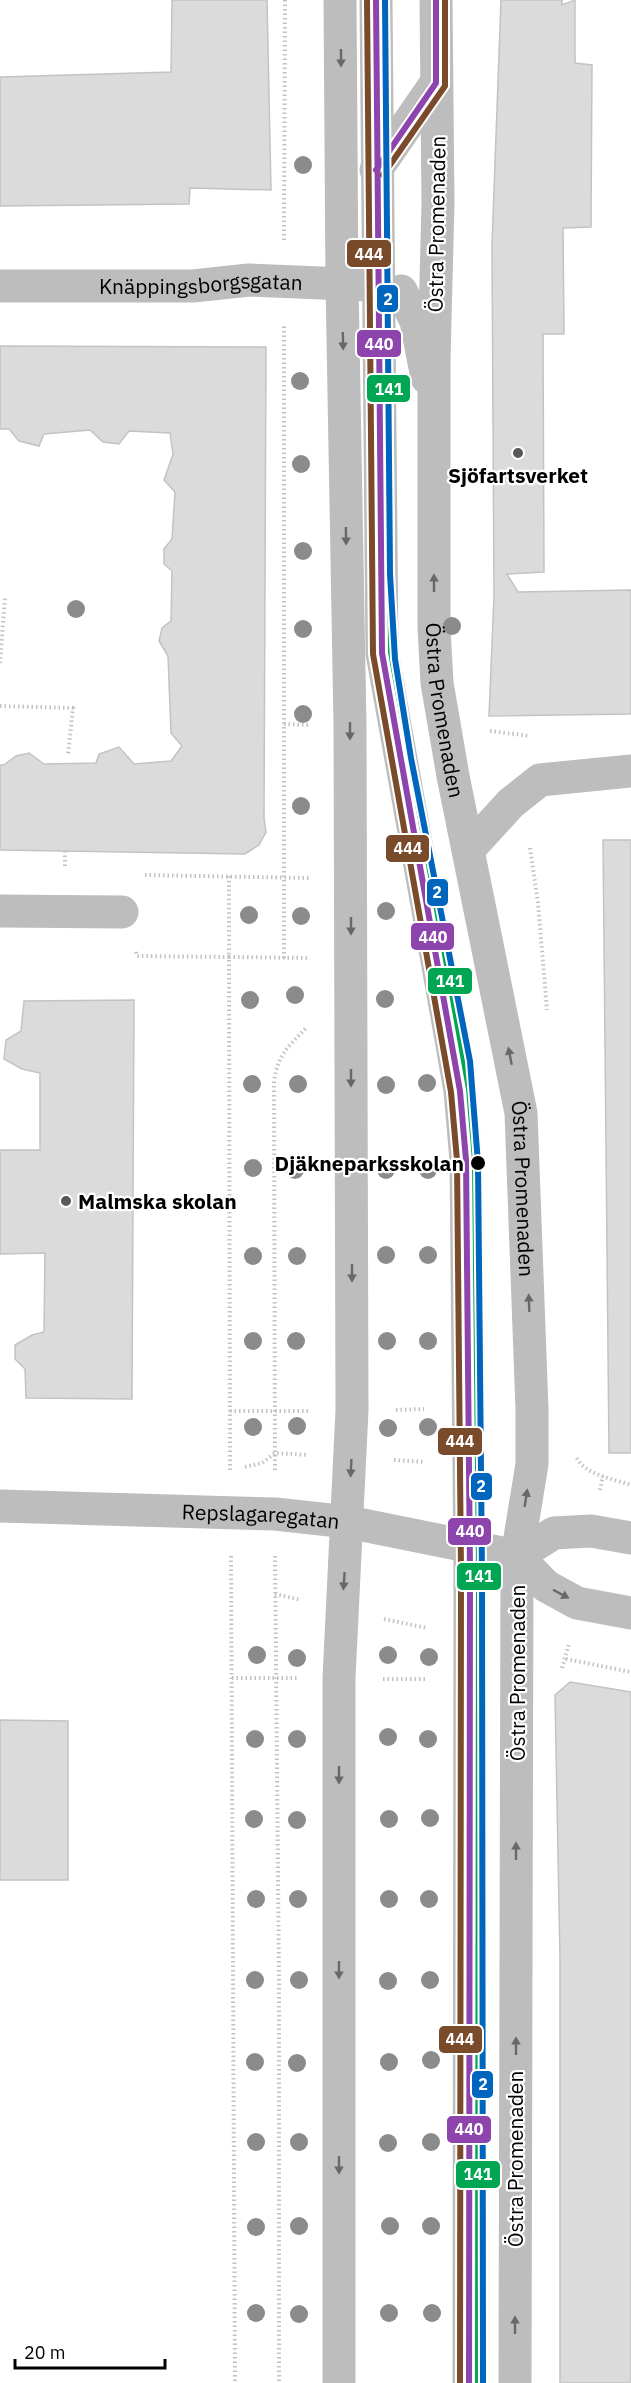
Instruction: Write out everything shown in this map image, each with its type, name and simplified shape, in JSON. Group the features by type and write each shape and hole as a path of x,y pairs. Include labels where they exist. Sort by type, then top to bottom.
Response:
{"main road":[{"path":"339,2383 339,1678 352,1410 350,725 342,283 340,0"},
{"path":"376,0 376,170 389,289 382,653 452,1039 460,1091 466,1160 470,1546 469,2383"},
{"name":"Östra Promenaden","path":"436,0 434,628 437,683 453,776 522,1113 532,1409 532,1464 517,1556 515,2383"},
{"path":"376,170 436,83"},
{"path":"389,289 421,272 437,244"},
{"name":"Knäppingsborgsgatan","path":"0,286 193,286 249,280 284,280 342,283 389,289"},
{"path":"389,289 416,321 434,410"},
{"path":"468,850 511,803 540,780 631,771"},
{"path":"0,911 123,912"},
{"name":"Repslagaregatan","path":"0,1506 275,1514 348,1522 517,1556"},
{"path":"631,1538 591,1531 554,1533 517,1556 546,1586 577,1603 631,1613"}],"path":[{"path":"284,958 285,0"},
{"path":"0,663 5,597"},
{"path":"0,706 73,708 68,754"},
{"path":"511,803 529,838 538,903 548,1017"},
{"path":"284,877 140,875 123,912 137,956 314,958"},
{"path":"229,876 230,1411"},
{"path":"603,1476 631,1485"},
{"path":"275,1514 279,1970 279,2383"},
{"path":"275,1594 470,1638"},
{"path":"516,1648 631,1672"},
{"path":"235,2383 232,1678 470,1680"}],"building":[{"path":"172,0 267,0 271,190 190,188 189,204 0,206 0,77 171,72"},
{"name":"Sjöfartsverket","path":"501,0 562,0 562,5 575,0 575,63 592,65 591,227 563,228 564,334 543,334 544,572 507,574 518,592 631,590 631,714 489,716 494,596 492,245"},
{"path":"0,346 266,347 264,818 266,832 259,845 245,854 0,850 0,765 4,765 16,756 29,753 44,764 96,763 99,754 119,747 134,764 171,761 182,746 171,733 168,656 159,641 162,628 171,621 172,571 164,564 164,549 172,539 175,492 164,480 173,454 170,433 129,431 119,444 103,442 90,430 44,434 39,446 19,441 9,429 0,429"},
{"path":"603,840 631,840 631,1453 609,1453"},
{"name":"Malmska skolan","path":"134,1000 132,1399 26,1398 25,1369 15,1359 15,1345 32,1335 44,1332 45,1253 0,1254 0,1150 40,1150 40,1073 22,1069 4,1059 6,1040 21,1031 24,1001"},
{"path":"570,1682 631,1692 631,2383 560,2383 560,1959 555,1695"},
{"path":"0,1720 68,1721 68,1880 0,1880"}],"transit line":[{"name":"444","path":"367,0 373,654 451,1092 457,1160 461,1571 460,2383"},
{"name":"440","path":"376,0 382,653 460,1091 466,1160 470,1571 469,2383"},
{"name":"2","path":"385,0 390,574 395,659 411,758 470,1061 478,1163 482,1573 483,2383"},
{"name":"141","path":"385,0 391,652 469,1089 475,1160 479,1571 478,2383"},
{"name":"440","path":"376,170 436,83 436,0"},
{"name":"444","path":"383,175 445,86 445,0"}],"place":[{"name":"Sjöfartsverket","path":"518,453"},
{"name":"Djäkneparksskolan","path":"478,1163"},
{"name":"Malmska skolan","path":"66,1201"}]}
